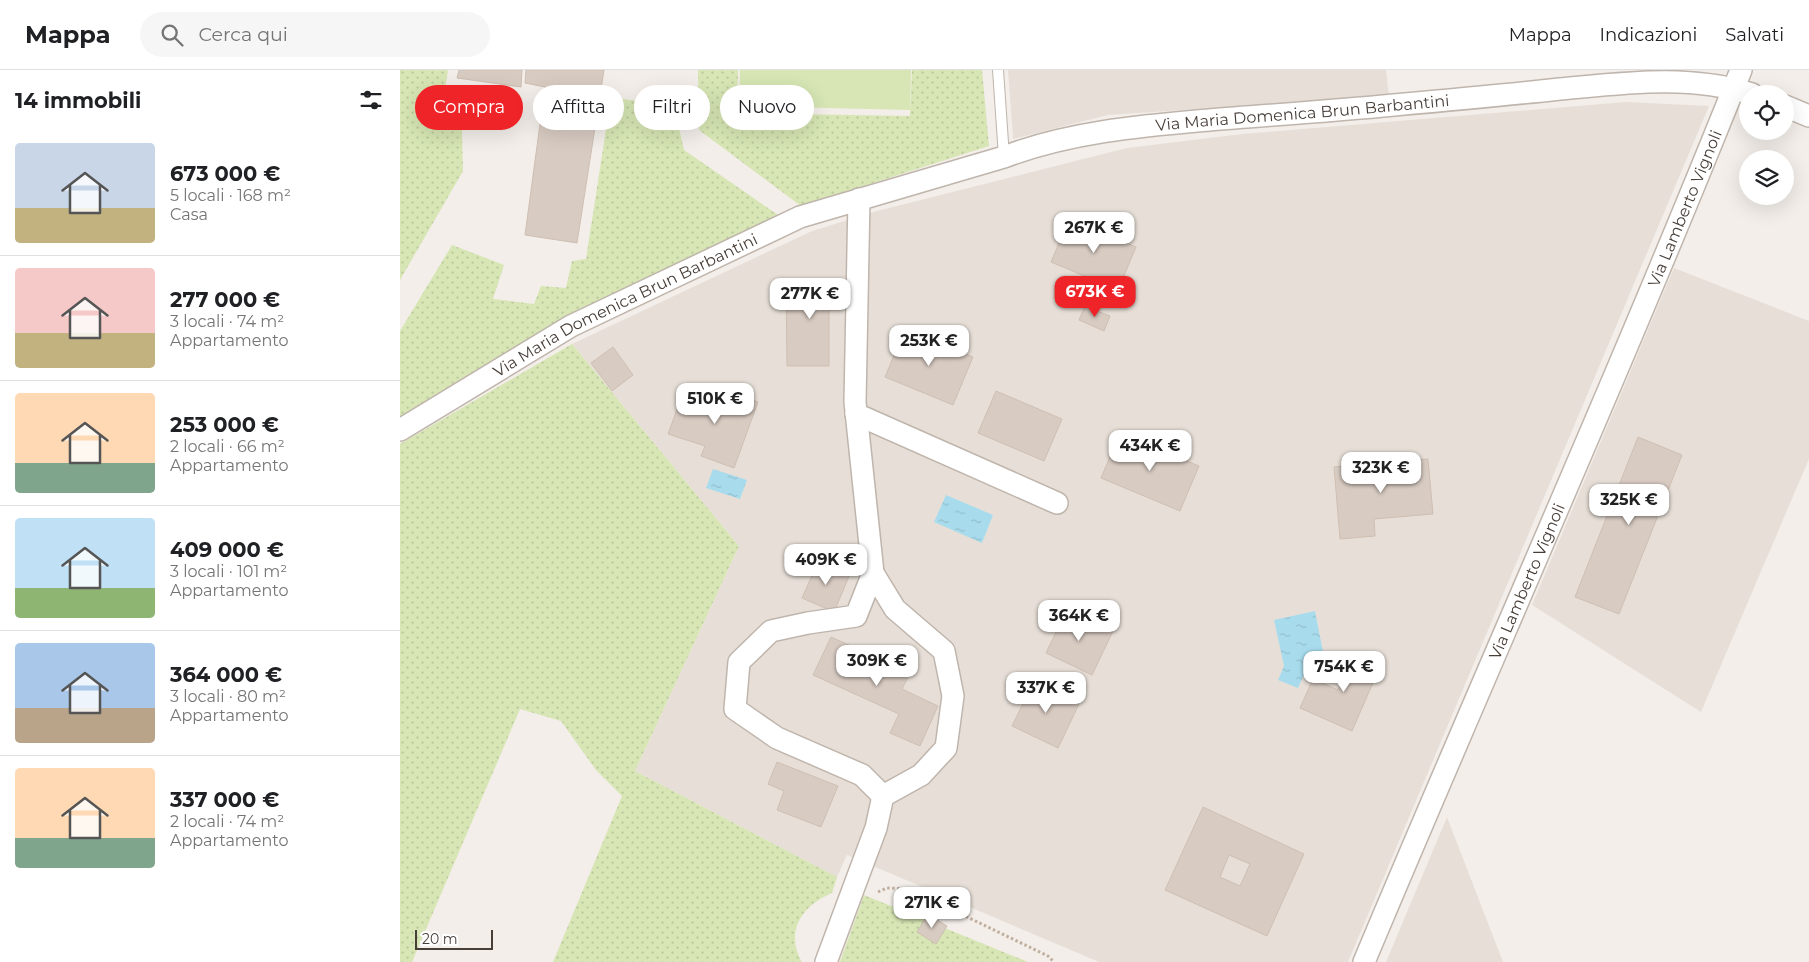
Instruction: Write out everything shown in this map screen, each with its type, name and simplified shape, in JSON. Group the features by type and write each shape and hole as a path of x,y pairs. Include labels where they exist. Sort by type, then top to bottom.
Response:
{"street":[{"name":"Via Maria Domenica Brun Barbantini","path":"400,430 571,326 800,217 1022,150 1066,139 1149,125 1410,104 1644,81 1742,84"},
{"name":"Via Lamberto Vignoli","path":"1364,962 1629,342 1742,84"},
{"path":"1794,110 1809,116"},
{"path":"826,962 876,828 883,796 922,775 946,748 953,696 944,651 895,609 873,573 855,402 859,199"},
{"path":"856,414 1057,503"},
{"path":"873,573 856,616 808,623 772,631 739,662 735,710 777,738 862,776 883,796"}],"lane":[{"path":"998,70 1004,156"}],"path":[{"path":"873,894 887,888 909,889 1048,956 1054,962"}],"shaded area":[{"path":"1008,70 1386,70 1389,96 1108,115 1013,139"},
{"path":"1626,102 1709,106 1348,962 1099,962 847,855 837,877 635,771 739,546 572,344 812,231 877,211 1127,148 1242,134"},
{"path":"1674,268 1809,321 1809,459 1701,712 1532,605"},
{"path":"1447,817 1503,962 1386,962"}],"green space":[{"path":"400,70 448,70 446,85 415,85 415,130 462,130 463,171 400,280"},
{"path":"698,70 738,70 738,85 720,85 720,130 814,130 814,114 910,116 912,70 982,70 989,146 801,206 699,130 710,130 710,85 698,85"},
{"path":"740,70 911,70 910,110 814,108 814,85 740,85"},
{"path":"624,99 634,101 634,130 679,130 684,150 781,217 400,419 400,331 452,245 504,265 493,299 534,304 541,286 566,288 572,261 586,259 606,130 624,130"},
{"path":"572,344 739,546 635,771 837,877 832,893 813,904 799,920 795,940 802,962 553,962 622,796 596,770 561,721 520,709 412,962 400,962 400,444"},
{"path":"864,895 1028,962 840,962"}],"water":[{"path":"713,469 747,480 740,499 706,488"},
{"path":"946,495 993,515 982,543 934,522"},
{"path":"1315,611 1324,657 1341,664 1334,679 1307,668 1298,688 1278,680 1284,666 1274,620"}],"building":[{"path":"459,70 522,70 521,85 507,85 457,78"},
{"path":"526,70 604,70 602,85 535,85 525,83"},
{"path":"539,130 595,130 577,243 525,235"},
{"path":"1069,219 1136,247 1118,290 1051,262"},
{"path":"842,280 842,310 829,310 829,366 787,366 786,281"},
{"path":"1085,306 1110,316 1104,331 1079,320"},
{"path":"905,329 973,357 953,405 885,377"},
{"path":"613,347 633,375 612,391 591,363"},
{"path":"684,390 721,403 725,391 758,402 734,468 701,456 705,446 668,434"},
{"path":"996,391 1062,419 1044,461 978,433"},
{"path":"1120,433 1199,466 1180,511 1101,478"},
{"path":"1638,437 1682,455 1619,614 1575,597"},
{"path":"1428,459 1433,514 1374,519 1375,536 1340,539 1334,467"},
{"path":"819,560 850,574 834,612 802,598"},
{"path":"1067,609 1113,631 1092,675 1046,653"},
{"path":"831,637 910,673 902,689 938,706 920,746 890,733 899,714 813,675"},
{"path":"1355,651 1382,662 1352,731 1300,708 1313,679 1338,690"},
{"path":"1034,681 1080,702 1058,748 1012,726"},
{"path":"777,762 838,786 821,827 777,810 784,791 768,784"},
{"path":"1203,807 1304,854 1267,936 1165,890","holes":["1229,855 1250,864 1240,886 1220,877"]},
{"path":"928,914 947,926 936,944 917,932"}]}
